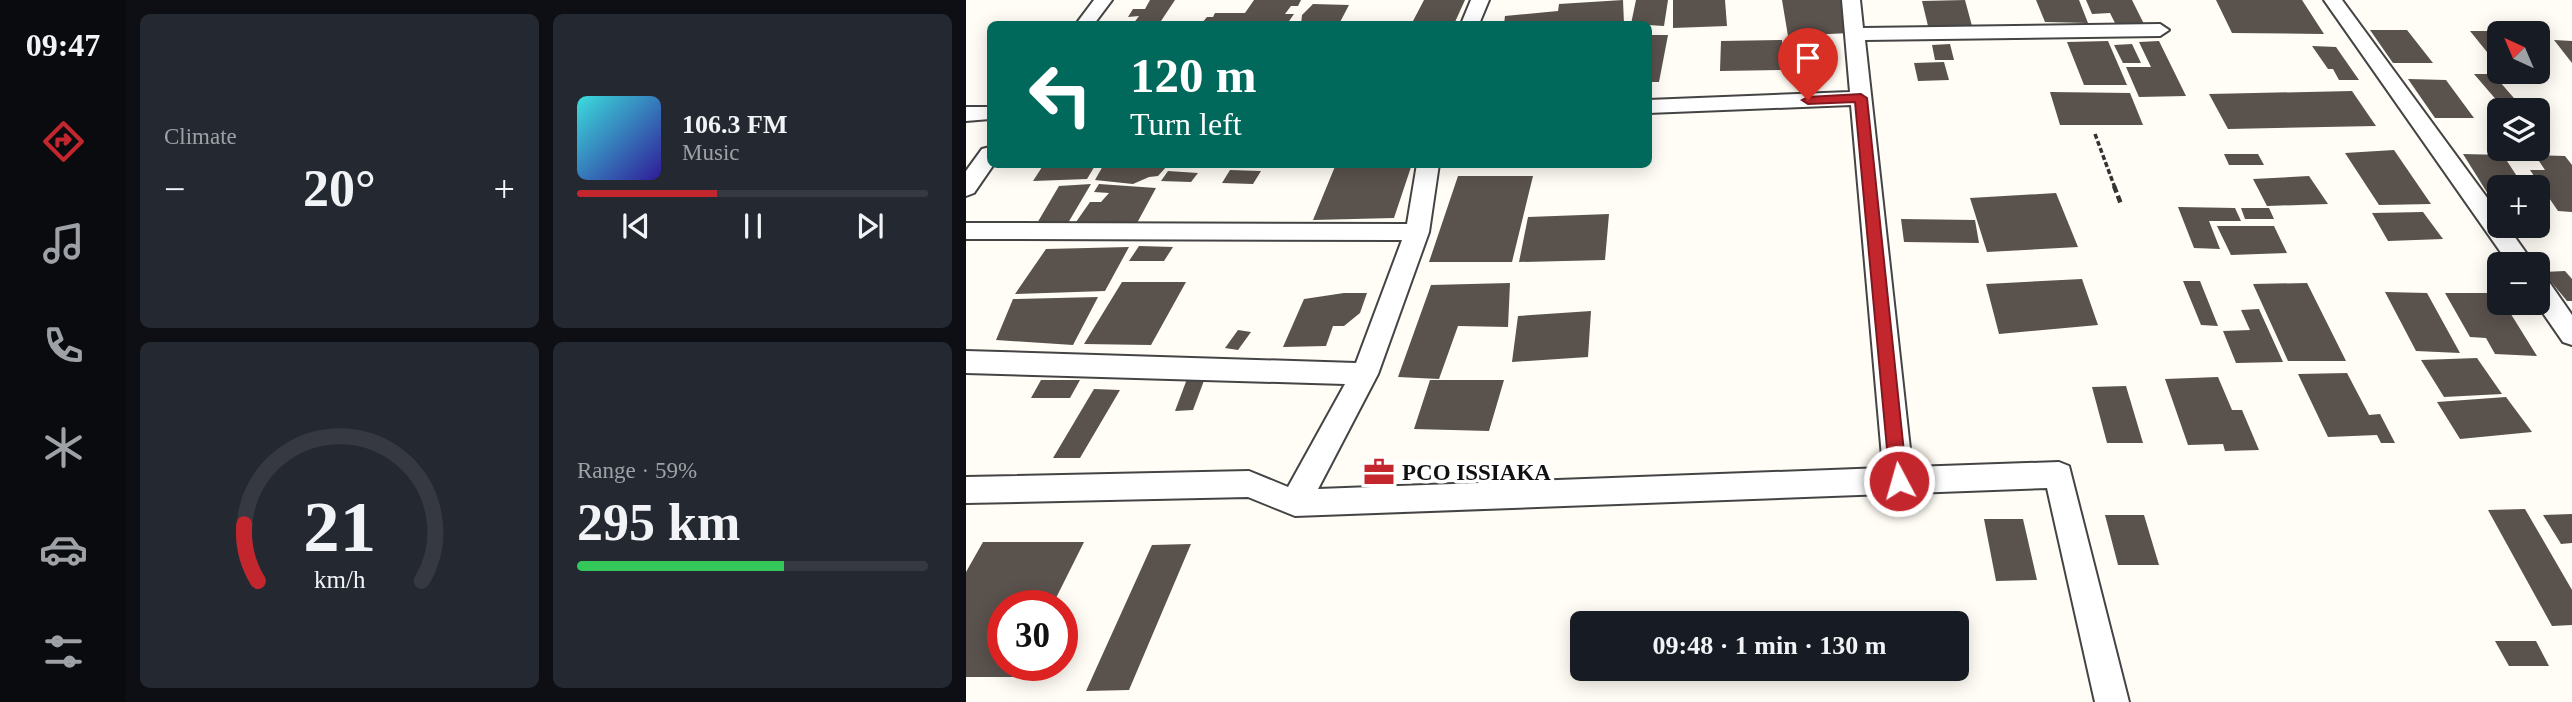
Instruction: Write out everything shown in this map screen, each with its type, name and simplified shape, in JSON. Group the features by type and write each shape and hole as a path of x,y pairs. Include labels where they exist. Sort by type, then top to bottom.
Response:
{"street":[{"path":"1087,21 1103,0"},
{"path":"1471,21 1480,0"},
{"path":"1851,0 1899,481"},
{"path":"2333,0 2513,252"},
{"path":"1854,34 2160,30"},
{"path":"1652,107 1861,98"},
{"path":"966,114 987,113"},
{"path":"966,188 987,158"},
{"path":"1295,503 1365,374 1418,232 1427,168"},
{"path":"966,231 1418,232"},
{"path":"2550,303 2572,335"},
{"path":"966,362 1365,374"},
{"path":"966,491 1249,484 1295,503 2059,475 2112,702"}],"path":[{"path":"2095,134 2121,204"}],"building":[{"path":"1150,0 1175,0 1161,21 1135,21 1139,16 1128,17 1133,9 1145,9"},
{"path":"1254,0 1301,0 1298,6 1291,6 1285,14 1294,14 1289,21 1204,21 1207,17 1213,17 1215,13 1245,13"},
{"path":"1424,0 1465,0 1455,21 1413,21"},
{"path":"1623,0 1624,21 1504,21 1505,16 1558,11 1559,4"},
{"path":"1636,0 1668,0 1664,26 1652,25 1652,21 1632,21"},
{"path":"1673,0 1725,0 1727,26 1673,28"},
{"path":"1782,0 1842,0 1850,33 1788,36"},
{"path":"1965,0 1972,26 1928,26 1922,1"},
{"path":"2036,0 2079,0 2088,23 2045,22"},
{"path":"2086,0 2132,0 2145,26 2117,27 2110,13 2092,14"},
{"path":"2216,0 2302,0 2324,34 2232,33"},
{"path":"1313,4 1349,5 1341,21 1301,21 1302,15"},
{"path":"2370,30 2407,30 2433,63 2393,63"},
{"path":"2470,31 2487,31 2487,52"},
{"path":"1652,35 1668,35 1659,82 1652,82"},
{"path":"1782,40 1783,70 1720,71 1721,41"},
{"path":"2554,40 2572,41 2572,63"},
{"path":"2108,41 2127,85 2084,85 2067,42"},
{"path":"2159,41 2186,96 2139,97 2126,67 2151,67 2139,42"},
{"path":"1950,44 1954,60 1935,60 1932,45"},
{"path":"2132,44 2141,63 2123,63 2114,45"},
{"path":"2312,46 2336,47 2359,80 2339,80 2333,69 2328,69"},
{"path":"1944,62 1949,80 1918,81 1914,63"},
{"path":"2474,74 2487,74 2487,84 2502,84 2514,98 2495,98"},
{"path":"2408,79 2446,80 2474,118 2435,118"},
{"path":"2352,91 2376,126 2228,129 2209,94"},
{"path":"2050,92 2130,93 2143,125 2060,125"},
{"path":"2394,150 2431,204 2379,205 2345,153"},
{"path":"2224,154 2258,154 2264,165 2229,165"},
{"path":"2463,154 2487,155 2487,161 2507,161 2516,175 2487,175 2487,192"},
{"path":"2550,156 2565,156 2572,165 2572,212 2558,211 2550,199 2550,175 2533,175 2530,170 2545,170 2539,161 2550,161"},
{"path":"1041,168 1094,168 1087,179 1033,181"},
{"path":"1102,168 1165,168 1158,176 1133,184 1095,180"},
{"path":"1334,168 1411,168 1394,218 1313,220"},
{"path":"1230,170 1261,171 1253,184 1222,183"},
{"path":"1168,171 1198,173 1191,182 1161,181"},
{"path":"1458,176 1533,176 1512,262 1429,262"},
{"path":"2309,176 2328,204 2267,206 2253,179"},
{"path":"1091,184 1068,223 1036,225 1059,186"},
{"path":"1099,184 1156,188 1137,223 1076,222 1090,202 1101,202 1109,193 1094,192"},
{"path":"2056,193 2078,247 1987,252 1970,198"},
{"path":"2178,207 2235,208 2241,221 2209,221 2220,249 2194,248"},
{"path":"2241,208 2269,208 2274,219 2245,219"},
{"path":"2423,212 2443,239 2388,241 2372,213"},
{"path":"1609,214 1605,260 1519,262 1528,217"},
{"path":"1901,219 1975,220 1979,243 1904,242"},
{"path":"2217,226 2274,226 2287,253 2231,255"},
{"path":"1139,246 1173,247 1164,261 1129,261"},
{"path":"1129,247 1105,291 1015,294 1046,249"},
{"path":"2565,271 2572,279 2572,301 2567,301 2550,280 2550,272"},
{"path":"2082,279 2098,325 1999,334 1986,284"},
{"path":"2183,281 2200,281 2218,326 2201,325"},
{"path":"1122,282 1186,282 1151,345 1084,344"},
{"path":"1510,283 1508,327 1458,326 1439,379 1398,377 1431,285"},
{"path":"2307,283 2346,361 2288,361 2253,284"},
{"path":"2385,292 2427,293 2460,353 2416,351"},
{"path":"1344,293 1367,293 1360,313 1344,326 1333,326 1326,346 1283,347 1304,299"},
{"path":"2445,293 2487,293 2487,315 2511,315 2537,356 2495,354 2486,338 2470,337"},
{"path":"1098,297 1073,345 996,340 1013,299"},
{"path":"2259,309 2283,362 2236,363 2223,331 2250,330 2241,310"},
{"path":"1591,311 1588,357 1512,362 1518,316"},
{"path":"1238,330 1251,332 1238,350 1225,348"},
{"path":"2477,358 2502,394 2444,397 2421,360"},
{"path":"2347,373 2369,415 2380,414 2395,443 2381,443 2377,435 2328,437 2298,374"},
{"path":"2218,377 2232,410 2242,410 2259,450 2225,451 2223,444 2188,445 2165,379"},
{"path":"1205,378 1193,410 1175,411 1187,379"},
{"path":"1041,380 1080,380 1070,398 1031,398"},
{"path":"1430,380 1504,380 1489,431 1414,429"},
{"path":"2126,386 2143,443 2107,443 2092,387"},
{"path":"1094,389 1120,390 1080,458 1053,458"},
{"path":"2506,397 2532,432 2460,439 2437,402"},
{"path":"2525,509 2572,590 2572,625 2552,626 2488,510"},
{"path":"2572,514 2572,543 2561,544 2543,515"},
{"path":"2105,515 2144,515 2159,565 2118,565"},
{"path":"1984,519 2023,519 2037,580 1996,581"},
{"path":"983,542 1084,542 1060,590 987,590 987,677 966,677 966,572"},
{"path":"1191,544 1129,690 1086,691 1152,545"},
{"path":"2495,641 2536,641 2549,666 2509,666"}],"place":[{"name":"PCO ISSIAKA","path":"1379,472"}],"route":[{"path":"1808,100 1861,98 1899,481"}]}
